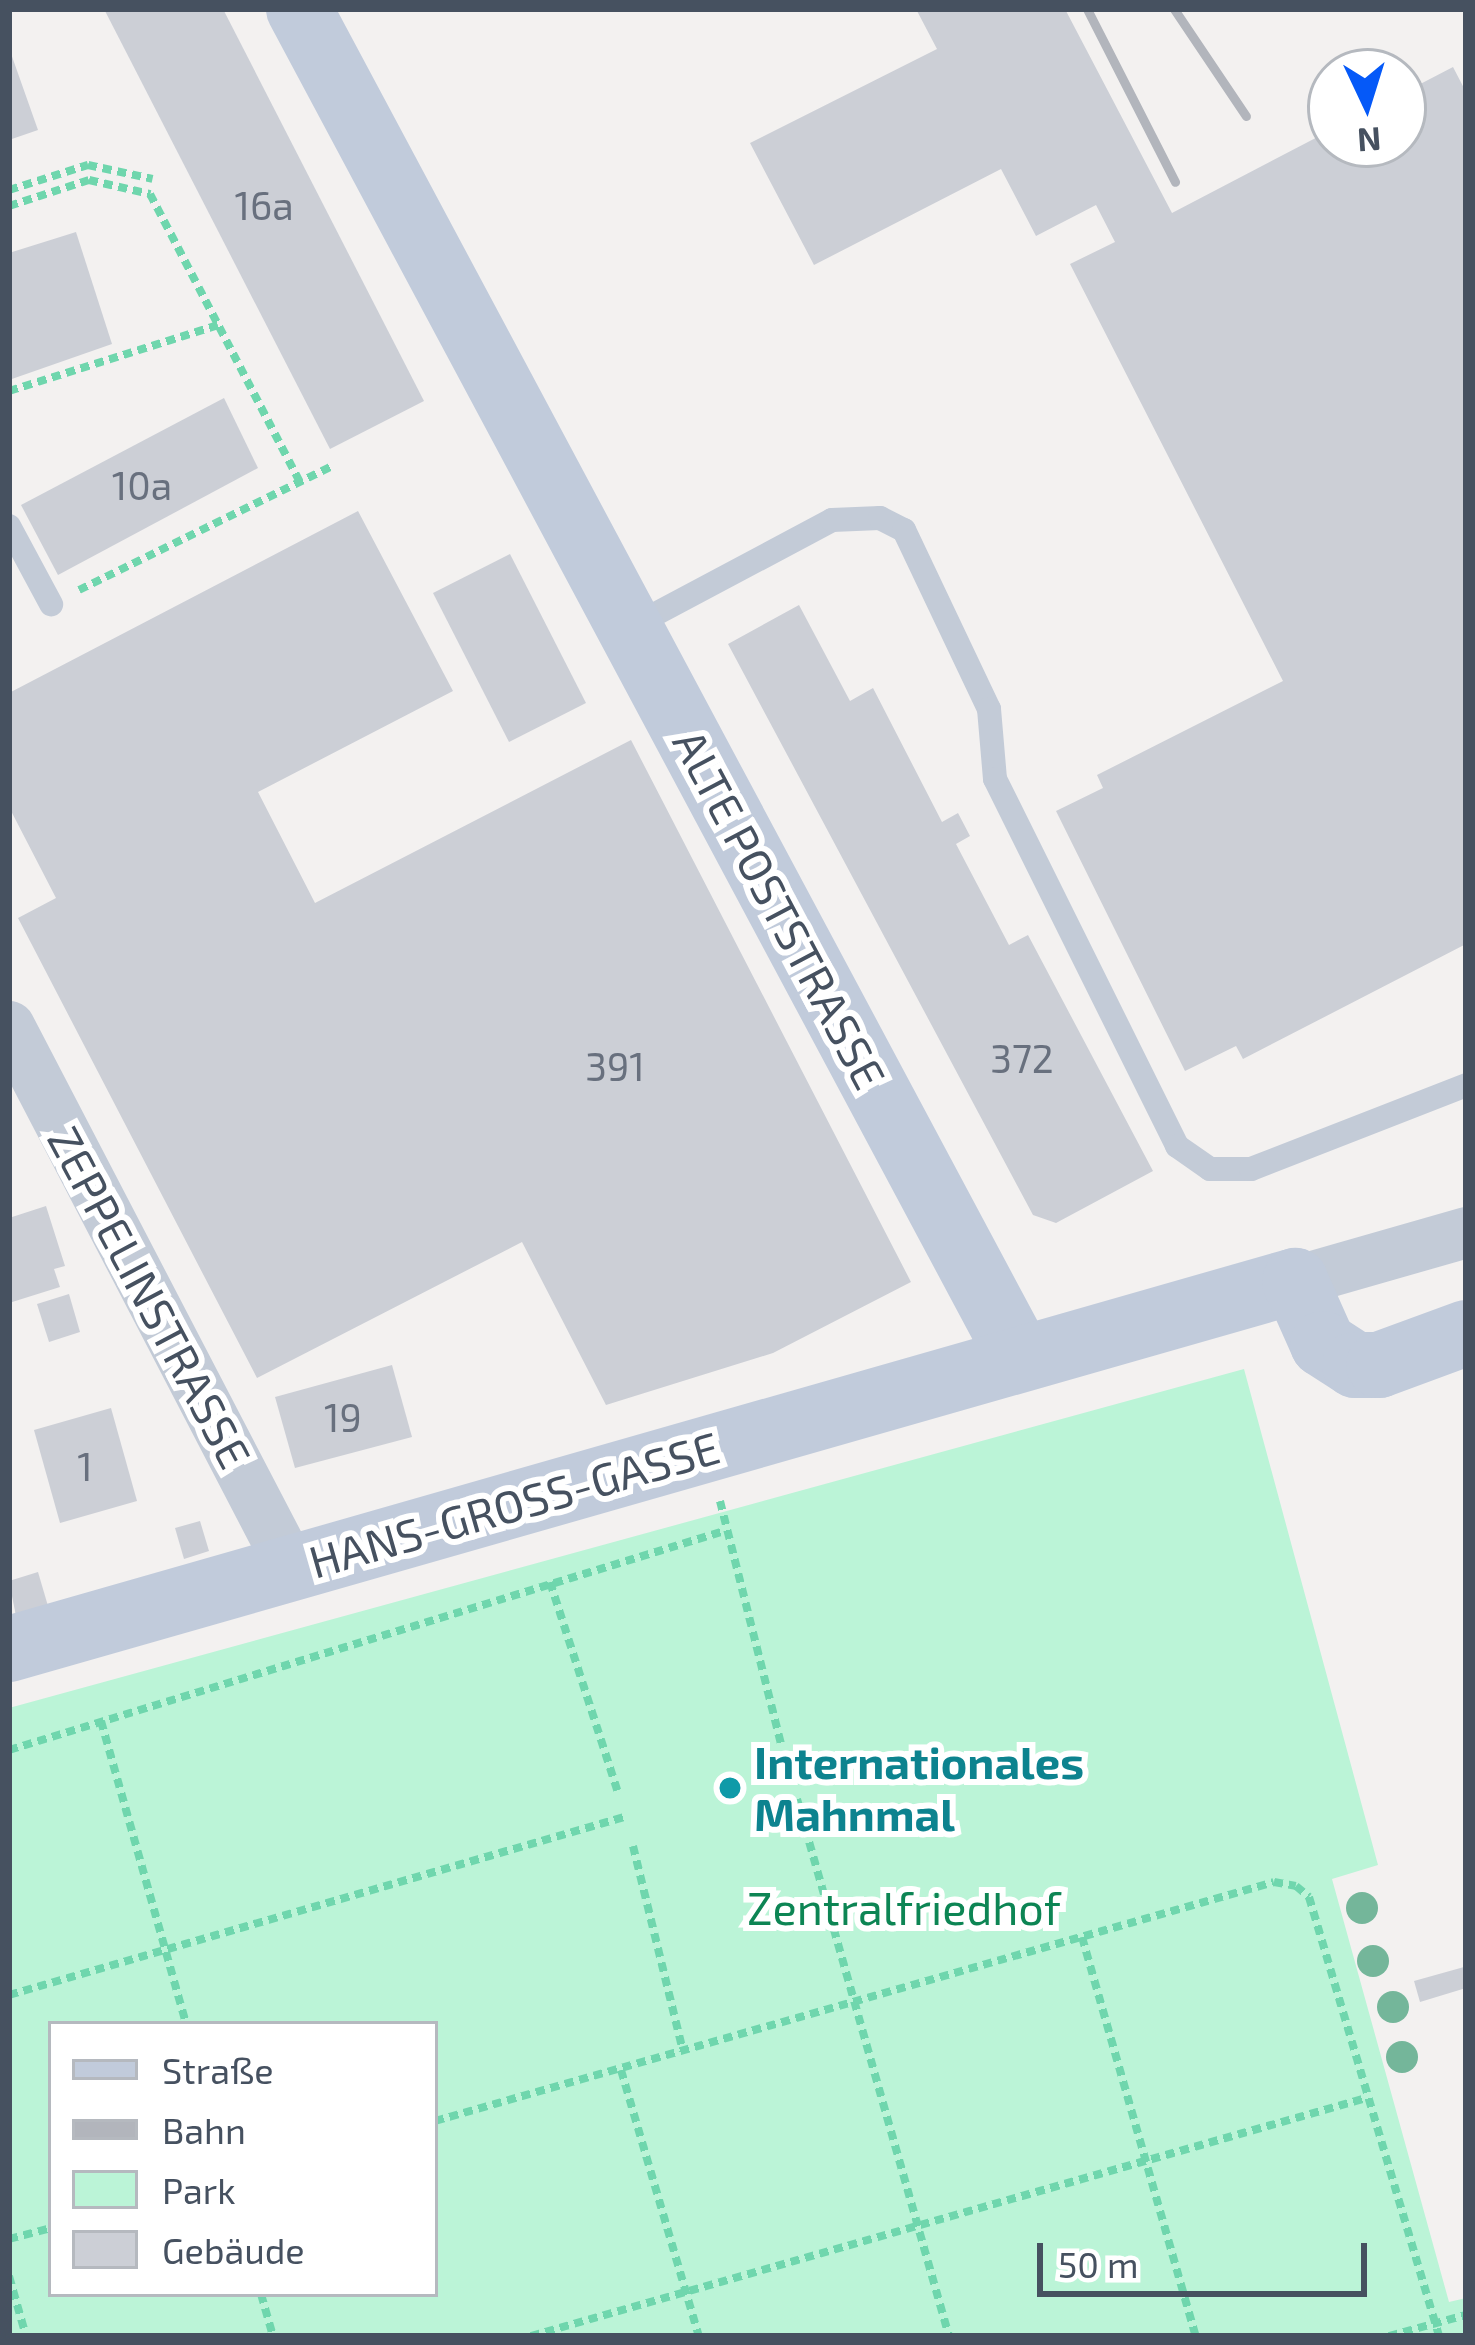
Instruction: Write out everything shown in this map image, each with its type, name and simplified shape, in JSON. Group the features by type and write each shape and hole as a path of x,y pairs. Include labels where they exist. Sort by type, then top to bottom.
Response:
{"street":[{"name":"ALTE POSTSTRASSE","path":"298,9 1020,1358"},
{"name":"ZEPPELINSTRASSE","path":"13,1044 291,1568"},
{"path":"1020,1358 1466,1232"},
{"path":"1295,1281 1323,1344 1355,1365 1379,1365 1466,1333"},
{"name":"HANS-GROSS-GASSE","path":"9,1649 1020,1358"}],"lane":[{"path":"630,628 832,520 880,518 904,530 989,709 995,779 1177,1146 1210,1169 1251,1169 1466,1085"},
{"path":"9,526 51,604"}],"path":[{"path":"9,190 88,165 154,179"},
{"path":"9,206 89,180 151,194 300,482"},
{"path":"9,391 218,325"},
{"path":"51,604 331,467"},
{"path":"706,1449 721,1532 781,1743"},
{"path":"9,1750 721,1532"},
{"path":"550,1582 617,1790"},
{"path":"101,1721 185,2021"},
{"path":"797,1799 949,2336"},
{"path":"9,1996 624,1817"},
{"path":"633,1846 683,2051"},
{"path":"438,2120 1274,1882 1296,1886 1309,1897 1439,2336"},
{"path":"1082,1937 1196,2336"},
{"path":"621,2070 699,2336"},
{"path":"531,2336 1366,2098"},
{"path":"9,2239 48,2229"},
{"path":"9,2276 26,2336"},
{"path":"262,2297 274,2336"},
{"path":"1389,2336 1466,2315"}],"green space":[{"name":"Zentralfriedhof","path":"1244,1369 1378,1865 1332,1879 1449,2302 1466,2298 1466,2336 9,2336 9,1708"}],"building":[{"path":"104,9 223,9 424,401 330,449"},
{"path":"916,9 1065,9 1172,213 1307,143 1307,168 1427,168 1427,81 1453,67 1466,92 1466,944 1243,1059 1236,1046 1185,1071 1056,811 1103,788 1097,775 1283,681 1070,264 1115,242 1096,205 1036,236 1001,169 814,265 750,143 937,49"},
{"path":"9,48 38,130 9,140"},
{"path":"76,232 112,344 9,380 9,253"},
{"path":"224,398 258,468 58,575 21,505"},
{"path":"358,511 453,691 258,792 315,903 631,740 911,1282 773,1353 606,1405 522,1242 257,1378 18,918 56,898 9,807 9,693"},
{"path":"510,554 586,703 509,742 433,593"},
{"path":"799,605 850,701 873,688 942,822 958,813 970,836 956,844 1009,945 1028,935 1153,1171 1056,1223 1033,1215 728,644"},
{"path":"46,1206 65,1266 54,1269 60,1287 9,1303 9,1218"},
{"path":"69,1294 80,1332 49,1342 37,1304"},
{"path":"392,1365 412,1437 295,1468 275,1397"},
{"path":"111,1408 137,1501 60,1523 34,1430"},
{"path":"200,1521 209,1551 184,1559 175,1528"},
{"path":"38,1572 48,1606 16,1616 9,1581"},
{"path":"1464,1967 1466,1988 1420,2002 1414,1981"}],"railway":[{"path":"1087,9 1175,182"},
{"path":"1174,9 1246,116"}],"place":[{"name":"Internationales Mahnmal","path":"730,1788"}]}
